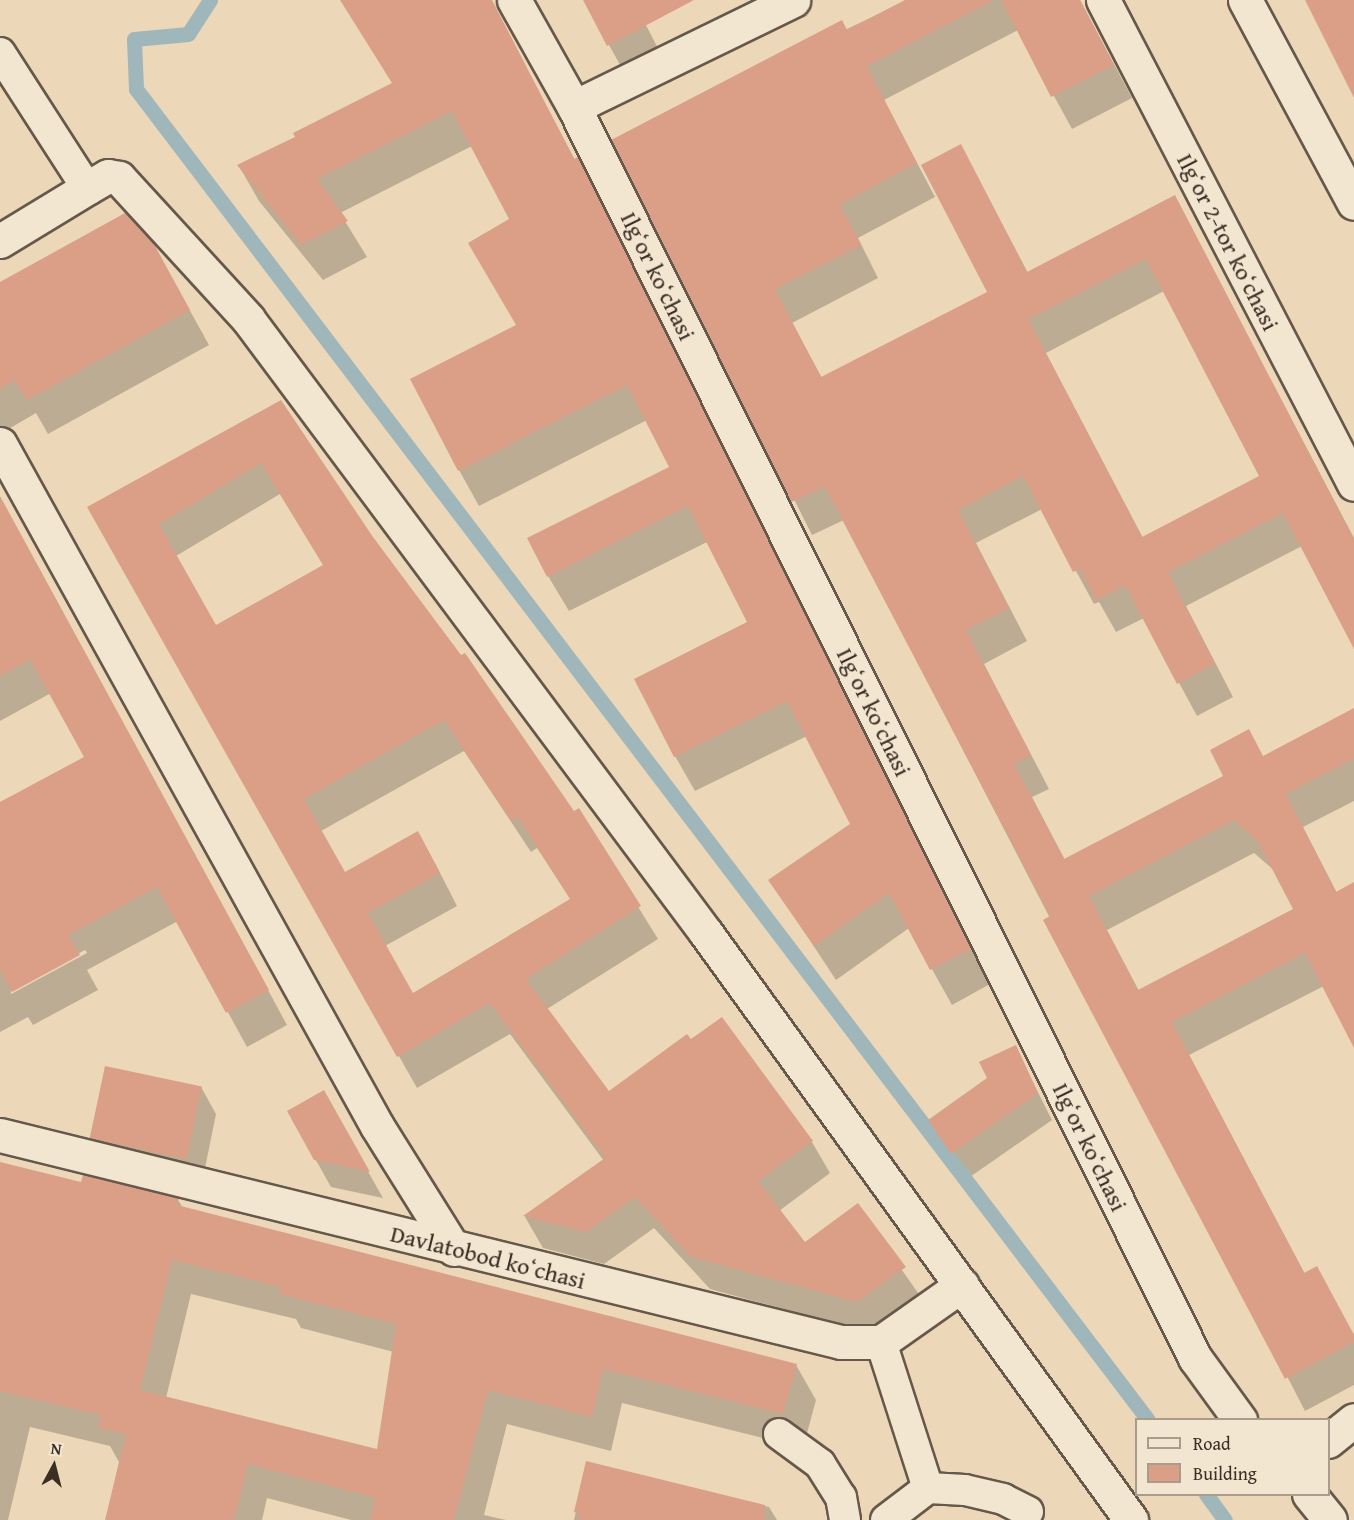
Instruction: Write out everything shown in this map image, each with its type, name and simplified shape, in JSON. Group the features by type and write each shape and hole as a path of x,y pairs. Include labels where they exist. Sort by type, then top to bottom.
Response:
{"street":[{"name":"Ilgʻor koʻchasi","path":"514,0 574,106 1195,1358 1239,1418"},
{"path":"574,106 793,0"},
{"name":"Ilgʻor 2-tor koʻchasi","path":"1103,0 1354,484"},
{"path":"1245,0 1354,203"},
{"path":"0,241 108,176 119,178 248,318 706,933 1131,1520"},
{"path":"0,444 377,1126 454,1249"},
{"name":"Davlatobod koʻchasi","path":"0,1135 454,1249 841,1342 881,1342"},
{"path":"881,1342 963,1285"},
{"path":"1330,1440 1354,1420"},
{"path":"1310,1496 1330,1520"}],"lane":[{"path":"0,53 87,188"},
{"path":"881,1342 928,1488"},
{"path":"779,1434 820,1464 841,1497 845,1520"},
{"path":"886,1520 928,1488 965,1490 1003,1499 1028,1512"}],"building":[{"path":"340,0 492,0 574,159 578,157 971,949 930,970 889,893 814,946 768,880 850,824 787,701 674,757 634,679 747,622 688,506 547,577 527,538 669,467 627,385 458,471 410,379 516,325 468,243 509,219 452,111 317,179 348,221 301,245 237,165 295,137 293,133 392,83"},
{"path":"583,0 694,0 607,46"},
{"path":"905,0 994,0 867,66 917,163 840,204 861,245 775,289 821,377 987,292 921,165 961,144 1027,272 1175,195 1354,539 1354,649 1283,513 1168,572 1215,664 1177,684 1125,585 1096,600 1080,569 1073,572 1023,476 958,510 1009,608 966,630 1031,755 1014,764 1064,859 1223,776 1210,750 1249,729 1263,756 1354,708 1354,758 1286,794 1336,892 1354,882 1354,1048 1305,953 1172,1022 1304,1273 1317,1266 1354,1335 1354,1342 1285,1379 1043,920 1050,916 825,487 791,502 611,140 842,20 847,30","holes":["1146,259 1259,476 1142,537 1028,319","1234,820 1258,842 1293,909 1138,990 1089,896"]},
{"path":"1001,0 1080,0 1114,65 1051,97"},
{"path":"1305,0 1354,0 1354,98"},
{"path":"125,213 154,244 190,310 27,400 15,380 0,388 0,282"},
{"path":"281,400 373,537 461,655 465,653 574,811 579,808 641,906 526,979 609,1091 687,1034 691,1039 722,1017 813,1141 758,1181 805,1242 858,1203 906,1267 857,1302 691,1257 635,1197 586,1232 523,1216 605,1158 490,1003 397,1057 87,507","holes":["261,463 323,565 216,625 159,524","444,720 511,821 518,817 570,899 413,993 368,913 440,873 418,831 345,872 304,799"]},
{"path":"0,496 269,990 226,1013 157,887 68,935 80,955 12,992 0,969 0,802 84,757 30,659 0,676"},
{"path":"1016,1045 1038,1093 951,1154 928,1120 987,1078 979,1062"},
{"path":"105,1066 202,1087 186,1159 90,1138"},
{"path":"324,1090 370,1172 314,1160 287,1111"},
{"path":"0,1162 81,1182 83,1175 179,1198 177,1205 797,1364 783,1414 603,1369 592,1417 488,1390 454,1520 370,1520 376,1498 248,1464 234,1520 105,1520 126,1434 98,1428 101,1415 0,1391","holes":["172,1260 281,1287 279,1294 396,1324 377,1449 140,1390"]},
{"path":"586,1461 765,1505 764,1520 578,1520 580,1514 574,1512"}],"waterway":[{"path":"210,0 188,34 134,39 136,89 1146,1418"},
{"path":"1207,1496 1225,1520"}]}
